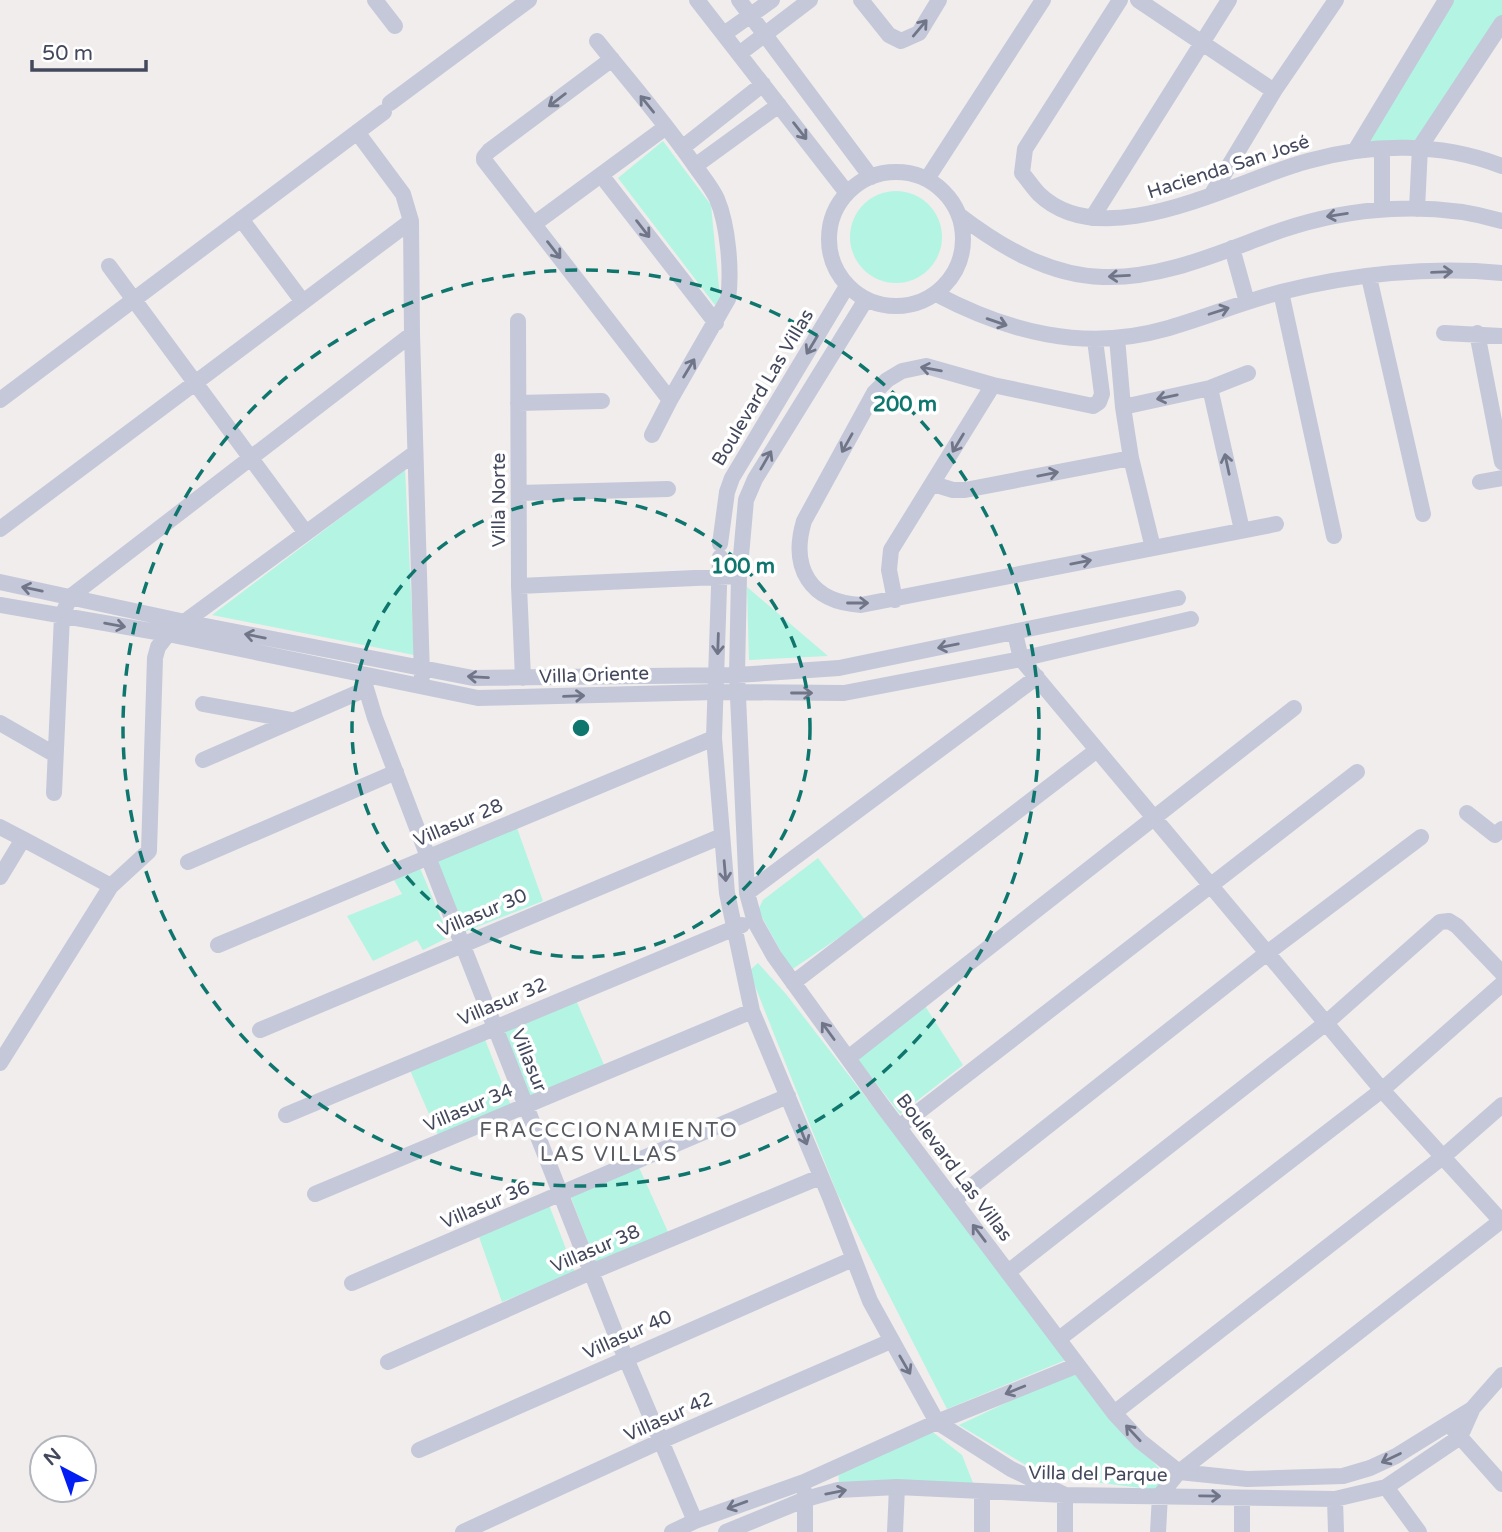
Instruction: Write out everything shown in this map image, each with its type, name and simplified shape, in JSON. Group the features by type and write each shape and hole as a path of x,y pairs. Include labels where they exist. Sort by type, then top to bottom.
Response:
{"street":[{"path":"375,0 395,26"},
{"path":"0,400 529,0"},
{"path":"697,0 847,193"},
{"path":"739,0 871,177"},
{"path":"724,34 772,0"},
{"path":"739,54 810,0"},
{"path":"861,0 889,35 901,41 919,33 939,0"},
{"path":"926,179 1043,0"},
{"name":"Hacienda San José","path":"1120,0 1025,149 1022,173 1040,195 1065,211 1093,218 1148,214 1186,205 1310,160 1355,151 1420,147 1475,156 1502,166"},
{"path":"1138,0 1274,91"},
{"path":"1093,218 1229,0"},
{"path":"1212,194 1274,91 1336,0"},
{"path":"1355,151 1446,0"},
{"path":"1417,209 1420,147 1502,23"},
{"path":"597,41 695,166 716,199 724,223 730,283 728,299 652,435"},
{"path":"612,60 484,157 670,400"},
{"path":"682,148 763,84"},
{"path":"695,166 779,105"},
{"path":"534,224 666,127"},
{"path":"357,132 402,194 411,221 423,688"},
{"path":"1382,149 1382,209"},
{"path":"959,215 963,240 959,264 953,275 936,293 914,304 902,306 865,301 847,286 831,257 829,234 834,212 847,193 871,177 893,172 916,174 926,179 946,194 959,215 982,233 1016,252 1069,273 1103,277 1139,275 1176,267 1330,216 1382,209 1417,209 1502,221"},
{"path":"601,175 716,323"},
{"path":"242,219 303,302"},
{"path":"0,529 411,221"},
{"path":"1232,248 1247,302"},
{"path":"109,265 306,533"},
{"path":"936,293 974,314 1012,327 1096,340 1163,330 1281,292 1370,277 1475,270 1502,273"},
{"path":"1370,277 1423,514"},
{"name":"Boulevard Las Villas","path":"847,286 732,478 723,514 714,738 727,893 752,1011 870,1301 891,1341 937,1422 1011,1469 1065,1495"},
{"path":"1281,292 1334,536"},
{"name":"Boulevard Las Villas","path":"865,301 755,479 746,500 739,571 737,693 747,893 755,922 774,956 899,1128 1114,1413 1140,1441 1179,1472"},
{"name":"Villa Norte","path":"518,321 519,586 523,678"},
{"path":"1444,333 1502,335"},
{"path":"1477,333 1494,383 1502,462"},
{"path":"54,793 62,616 70,597 412,334"},
{"path":"1117,338 1131,458 1153,548"},
{"path":"1096,340 1102,394 1099,402 1093,406 993,385 926,366 902,371 887,380 874,393 804,521 799,537 802,571 821,592 837,602 862,605 1276,524"},
{"path":"1123,407 1210,388 1248,373"},
{"path":"895,600 890,570 891,550 993,385"},
{"path":"1210,388 1242,530"},
{"path":"518,402 603,401"},
{"path":"0,1063 111,886 149,851 155,658 158,647 168,634 415,453"},
{"path":"933,484 953,490 965,490 1131,458"},
{"path":"1480,482 1502,478"},
{"path":"519,493 668,489"},
{"path":"723,514 743,523"},
{"path":"519,586 720,576 739,571"},
{"name":"Villa Oriente","path":"0,582 185,622 473,678 737,675 839,668 1178,598"},
{"name":"Villa Oriente","path":"0,605 168,634 364,682 423,688 478,698 716,692 844,693 1021,659 1191,619"},
{"path":"1015,633 1021,659 1382,1090 1502,1221 1179,1472 1160,1495 1158,1532"},
{"path":"747,893 1037,677"},
{"path":"203,760 292,720 364,682"},
{"name":"Villasur","path":"364,682 428,857 591,1272 695,1521"},
{"path":"204,704 292,720"},
{"path":"848,1058 1294,708"},
{"path":"0,723 54,754"},
{"name":"Villasur 28","path":"218,945 714,738"},
{"path":"793,984 1097,750"},
{"path":"188,862 396,772"},
{"path":"899,1128 1357,772"},
{"path":"1467,813 1500,838"},
{"path":"0,827 111,886"},
{"name":"Villasur 30","path":"260,1030 722,836"},
{"path":"954,1200 1267,953 1421,837"},
{"path":"0,877 23,839"},
{"path":"1008,1272 1326,1023 1440,922 1449,921 1457,926 1502,972"},
{"name":"Villasur 32","path":"286,1115 734,926 755,922"},
{"path":"1059,1339 1382,1090 1502,984"},
{"name":"Villasur 34","path":"315,1194 752,1011"},
{"name":"Villasur 36","path":"352,1283 788,1096"},
{"path":"1114,1413 1444,1156 1502,1105"},
{"name":"Villasur 38","path":"388,1362 591,1272 820,1177"},
{"name":"Villasur 40","path":"419,1450 625,1357 853,1259"},
{"name":"Villasur 42","path":"463,1532 661,1441 891,1341"},
{"path":"672,1532 695,1521 804,1482 937,1422 1078,1365"},
{"path":"1179,1472 1227,1479 1343,1476 1455,1431 1502,1375"},
{"path":"1455,1431 1502,1484"},
{"name":"Villa del Parque","path":"726,1532 806,1499 838,1490 897,1487 1065,1495 1335,1499 1386,1487 1455,1431"},
{"path":"804,1482 805,1532"},
{"path":"895,1532 897,1487"},
{"path":"1386,1487 1419,1532"},
{"path":"982,1491 982,1532"},
{"path":"1065,1495 1065,1532"},
{"path":"1242,1499 1242,1532"},
{"path":"1335,1499 1336,1532"}],"green space":[{"path":"1446,0 1502,0 1502,23 1420,147 1355,151"},
{"path":"663,141 711,205 720,298 715,305 618,178"},
{"path":"896,191 913,195 928,205 938,220 942,237 938,254 928,269 913,279 896,283 879,279 864,269 854,254 850,237 854,220 864,205 879,195"},
{"path":"405,469 414,655 212,615"},
{"path":"747,587 828,656 749,660"},
{"path":"517,828 543,901 464,932 437,860"},
{"path":"818,858 865,920 791,970 758,910 763,900"},
{"path":"420,868 449,937 423,950 417,940 373,961 347,916 402,894 394,880"},
{"path":"758,963 786,994 1068,1359 947,1409 837,1193 749,971"},
{"path":"575,998 605,1067 527,1098 502,1028"},
{"path":"925,1006 963,1065 900,1114 855,1056"},
{"path":"484,1037 511,1106 439,1137 409,1068"},
{"path":"638,1165 668,1232 596,1263 570,1195"},
{"path":"549,1205 575,1272 502,1302 478,1234"},
{"path":"1074,1371 1169,1480 1158,1490 1044,1476 959,1425"},
{"path":"930,1430 962,1455 973,1483 839,1482 838,1470"}],"district":[{"name":"FRACCCIONAMIENTO LAS VILLAS","path":"609,1142"}]}
